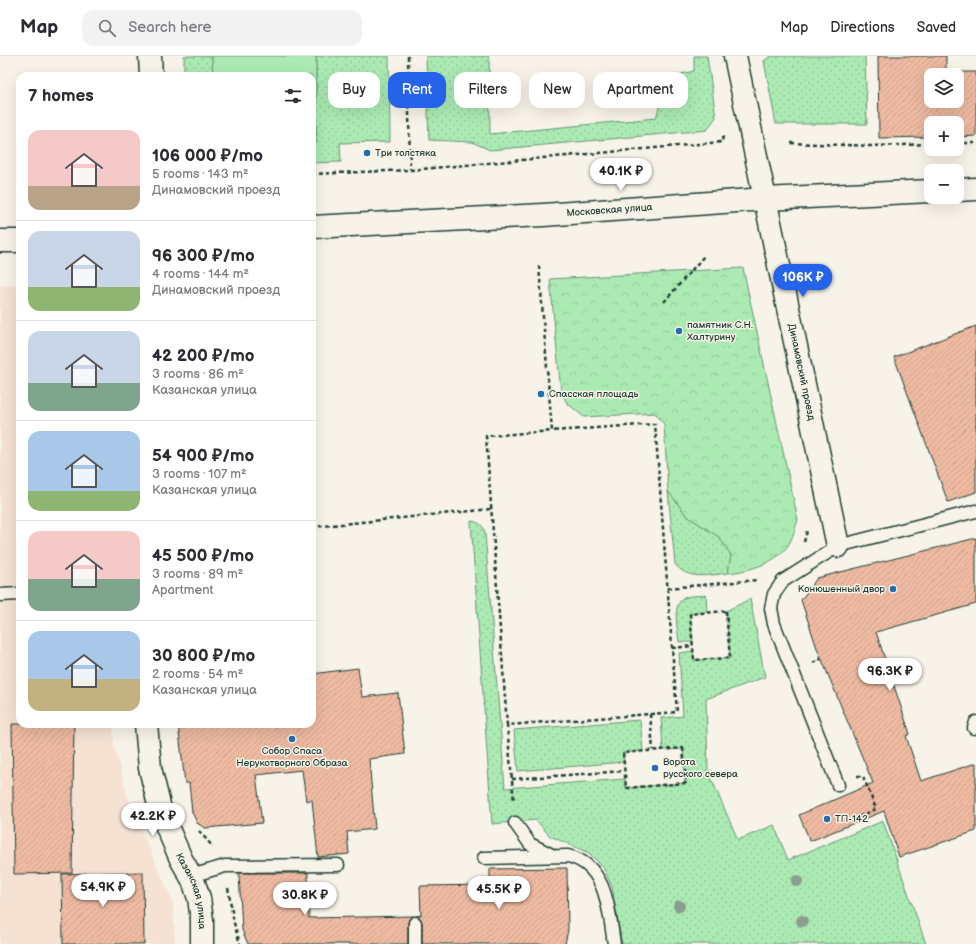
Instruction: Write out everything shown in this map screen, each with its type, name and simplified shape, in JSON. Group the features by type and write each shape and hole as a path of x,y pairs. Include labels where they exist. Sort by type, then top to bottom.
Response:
{"street":[{"path":"150,56 151,72"},
{"name":"Динамовский проезд","path":"735,56 838,546"},
{"path":"964,190 976,189"},
{"name":"Московская улица","path":"316,227 535,216 765,199 924,191"},
{"path":"0,241 16,241"},
{"name":"Казанская улица","path":"146,728 150,768 161,813 181,859 191,876 199,898 202,920 202,944"}],"lane":[{"path":"838,785 774,624 771,608 774,594 783,581 838,546 976,511"},
{"path":"0,595 16,594"},
{"path":"515,823 530,844 554,856"},
{"path":"484,858 554,856 579,858 595,873 601,884 607,902 614,944"},
{"path":"191,876 225,866 338,865"},
{"path":"415,923 415,944"}],"path":[{"path":"408,56 410,170"},
{"path":"316,174 410,170 722,142"},
{"path":"791,143 871,146 924,144"},
{"path":"964,143 976,143"},
{"path":"664,302 704,256"},
{"path":"539,266 552,432"},
{"path":"507,725 677,712 655,424 486,436 507,725 512,779 512,788"},
{"path":"316,527 491,509"},
{"path":"668,588 789,577"},
{"path":"726,611 730,658 694,660 693,646 690,614 726,611"},
{"path":"672,648 693,646"},
{"path":"811,664 821,659"},
{"path":"650,714 653,750"},
{"path":"683,748 686,783 626,788 623,753 653,750 683,748"},
{"path":"512,779 624,771"},
{"path":"195,826 220,855 225,866 234,923 240,944"}],"shaded area":[{"path":"16,285 16,728 113,728 114,745 129,802 173,902 175,944 0,944 0,286"}],"green space":[{"path":"184,56 212,56 213,72 184,72"},
{"path":"212,56 316,56 316,72 213,72"},
{"path":"316,56 389,56 388,108 390,108 390,142 340,143 341,162 316,163"},
{"path":"426,56 489,56 489,72 454,72 454,108 490,108 490,134 656,118 659,108 688,108 688,72 694,71 694,56 707,56 716,117 707,130 490,150 472,142 429,140 428,108 446,108 446,72 427,72"},
{"path":"771,56 865,56 867,124 776,124 764,61"},
{"path":"743,268 798,520 793,537 779,555 763,565 728,573 731,555 719,537 687,516 668,491 664,424 655,413 584,417 567,403 561,392 550,279"},
{"path":"668,491 687,516 719,537 731,555 728,573 706,576 692,575 686,573 675,564"},
{"path":"471,521 481,524 484,528 485,534 505,788 625,779 626,788 685,783 683,749 663,750 661,718 683,716 679,653 693,651 694,660 730,658 726,611 750,599 765,677 706,699 708,771 738,840 774,825 788,860 883,821 926,944 622,944 612,887 603,867 589,853 550,836 536,820 492,824"},
{"path":"706,595 707,612 690,614 693,642 679,642 676,612 680,601 689,596"},
{"path":"640,720 643,751 623,753 624,762 518,771 514,730"}],"building":[{"path":"878,56 946,56 946,68 924,68 924,108 964,108 964,72 976,72 976,136 964,137 964,116 924,116 924,137 879,138"},
{"path":"976,326 976,492 948,502 894,357"},
{"path":"976,538 976,604 876,632 910,734 906,736 921,781 976,763 976,831 899,857 884,811 810,841 799,815 873,783 817,648 801,600 817,578"},
{"name":"Собор Спаса Нерукотворного Образа","path":"358,668 362,697 398,693 405,754 369,759 375,829 347,832 349,854 318,857 312,800 306,801 302,770 256,775 262,823 205,828 197,823 192,812 189,783 185,783 178,728 316,728 316,673"},
{"path":"12,724 16,724 16,728 74,728 72,873 14,874"},
{"path":"567,868 568,930 565,944 422,944 422,923 421,919 416,916 421,915 420,886 490,885 490,869"},
{"path":"143,872 144,944 63,944 62,874"},
{"path":"239,873 308,873 309,918 414,916 409,919 408,923 408,944 248,944 242,930"}],"place":[{"name":"Три толстяка","path":"367,153"},
{"name":"памятник С.Н. Халтурину","path":"679,331"},
{"name":"Спасская площадь","path":"541,394"},
{"name":"Конюшенный двор","path":"893,589"},
{"name":"Собор Спаса Нерукотворного Образа","path":"292,739"},
{"name":"Ворота русского севера","path":"655,768"},
{"name":"ТП-142","path":"827,819"}]}
